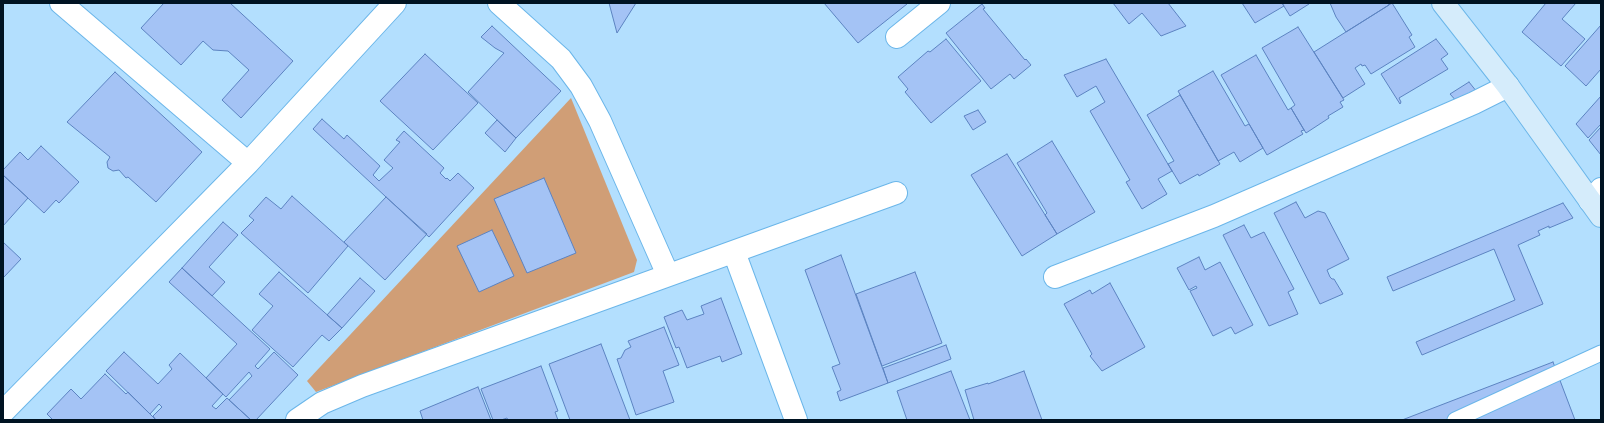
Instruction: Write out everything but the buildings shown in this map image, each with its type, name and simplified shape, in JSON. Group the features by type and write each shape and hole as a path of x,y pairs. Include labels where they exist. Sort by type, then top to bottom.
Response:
{"street":[{"path":"61,3 248,163"},
{"path":"3,412 248,163 395,3"},
{"path":"499,3 561,59 581,86 600,121 668,275"},
{"path":"897,37 939,3"},
{"path":"1443,3 1597,202"},
{"path":"1055,277 1214,216 1474,103 1508,86"},
{"path":"297,420 322,402 362,386 896,193"},
{"path":"734,252 796,420"}],"lane":[{"path":"1456,420 1601,353"}],"shaded area":[{"path":"571,98 637,260 634,272 316,392 307,381"}]}
